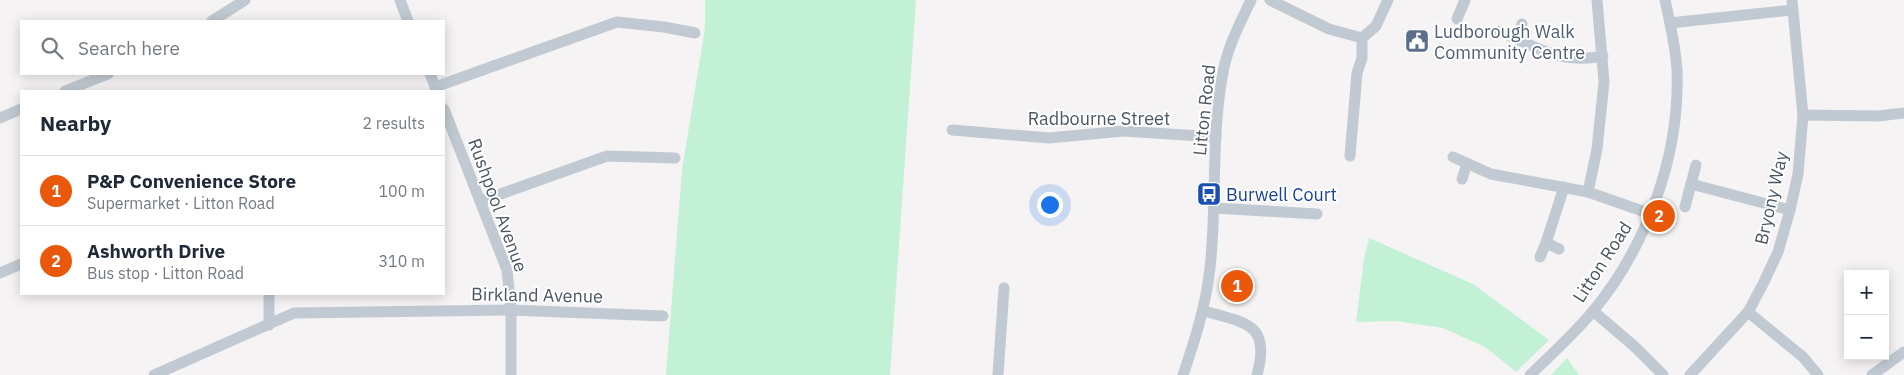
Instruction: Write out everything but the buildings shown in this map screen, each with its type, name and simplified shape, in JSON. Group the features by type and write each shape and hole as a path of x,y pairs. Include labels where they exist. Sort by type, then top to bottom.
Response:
{"street":[{"path":"214,20 245,0"},
{"path":"400,0 408,20"},
{"name":"Litton Road","path":"1183,375 1204,311 1210,268 1216,137 1224,69 1230,44 1251,0"},
{"path":"1270,0 1328,28 1362,38"},
{"path":"1350,156 1357,73 1362,58 1362,38 1376,26 1388,0"},
{"path":"1457,19 1465,0"},
{"path":"1588,192 1597,149 1604,82 1597,0"},
{"name":"Litton Road","path":"1530,375 1593,311 1627,262 1651,214 1671,148 1676,110 1677,70 1665,0"},
{"path":"1670,23 1792,5"},
{"name":"Bryony Way","path":"1690,375 1748,312 1778,252 1790,210 1798,174 1803,116 1792,5"},
{"path":"430,75 436,89 617,22 664,27 695,33"},
{"path":"1517,39 1522,24"},
{"path":"1499,31 1550,54 1566,58 1585,60 1603,56"},
{"path":"68,90 105,75"},
{"path":"0,118 20,109"},
{"name":"Rushpool Avenue","path":"445,111 507,270 511,310 511,375"},
{"path":"1803,116 1878,116 1904,112"},
{"name":"Radbourne Street","path":"952,130 1049,138 1123,131 1216,137"},
{"path":"481,201 607,156 675,158"},
{"path":"1453,157 1491,174 1588,192 1651,214"},
{"path":"1462,179 1467,164"},
{"path":"1685,207 1696,165"},
{"path":"1691,184 1790,210"},
{"path":"1540,256 1564,187"},
{"path":"1214,208 1317,214"},
{"path":"1546,243 1559,249"},
{"path":"0,273 20,264"},
{"path":"998,375 1004,288"},
{"path":"268,295 269,325"},
{"name":"Birkland Avenue","path":"154,375 294,313 511,310 663,316"},
{"path":"1204,311 1245,322 1254,330 1262,342 1262,357 1257,375"},
{"path":"1593,311 1634,346 1663,375"},
{"path":"1748,312 1803,357 1818,375"},
{"path":"1872,375 1904,352"}],"green space":[{"path":"705,0 916,0 890,375 666,375 682,170 705,28"},
{"path":"1369,238 1473,284 1549,340 1516,372 1485,347 1443,328 1395,321 1356,322 1364,259"},
{"path":"1567,358 1579,375 1551,375"}],"place":[{"name":"Ludborough Walk Community Centre","path":"1417,41"},
{"name":"Burwell Court","path":"1209,194"},
{"name":"Ashworth Drive","path":"1659,216"},
{"name":"P&P Convenience Store","path":"1237,286"}]}
